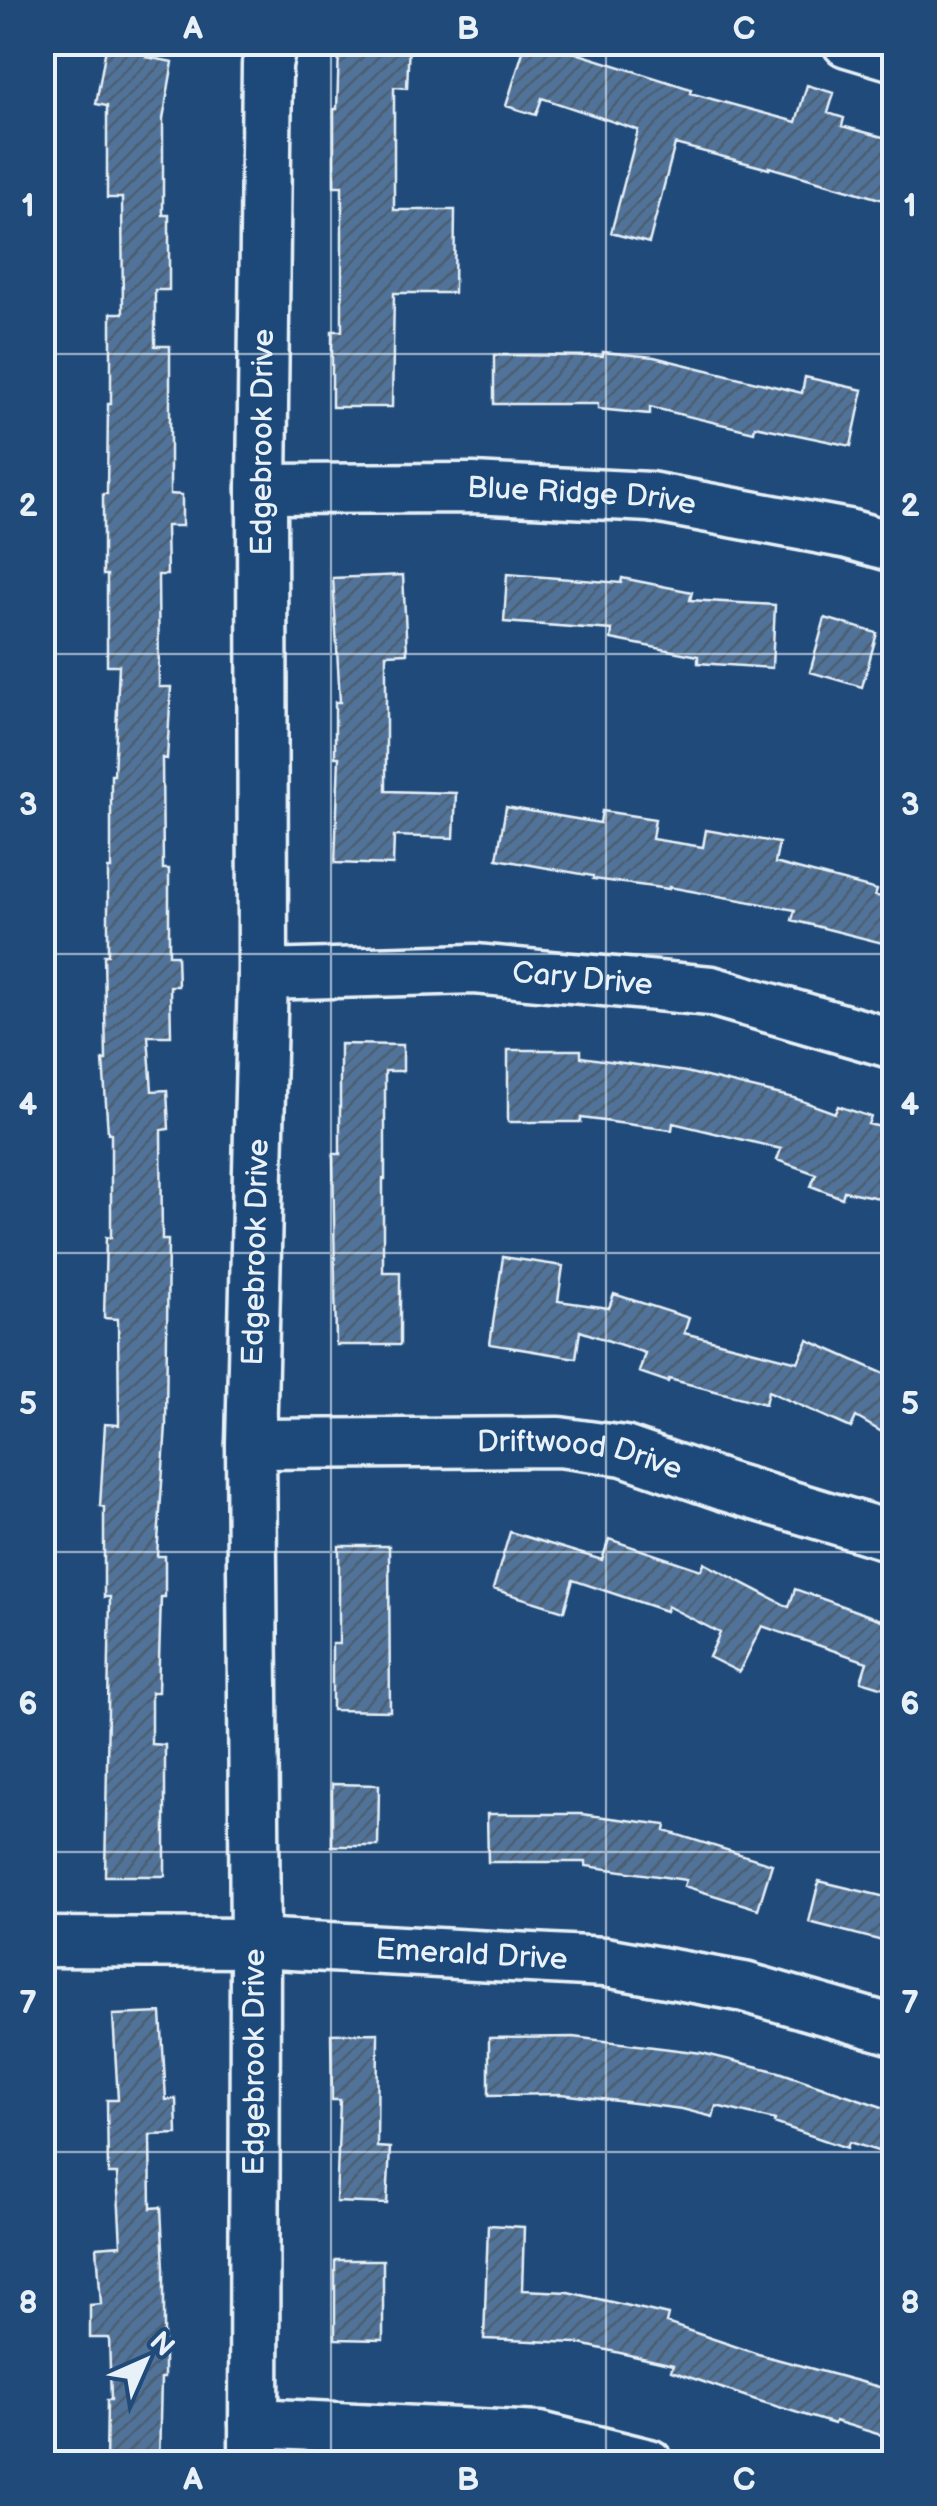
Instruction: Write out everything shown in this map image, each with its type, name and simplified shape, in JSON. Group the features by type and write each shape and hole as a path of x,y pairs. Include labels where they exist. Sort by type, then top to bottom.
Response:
{"street":[{"name":"Edgebrook Drive","path":"254,2443 251,1444 264,975 262,488 268,65 272,42"},
{"path":"847,42 894,56"},
{"name":"Blue Ridge Drive","path":"262,488 473,488 650,497 848,534 894,547"},
{"name":"Cary Drive","path":"264,975 475,969 711,991 894,1044"},
{"name":"Driftwood Drive","path":"251,1444 559,1442 624,1451 894,1537"},
{"name":"Emerald Drive","path":"42,1942 255,1943 604,1962 744,1987 894,2030"},
{"path":"254,2443 540,2436 650,2464"}],"building":[{"path":"107,42 149,42 146,57 173,62 163,119 163,215 169,215 169,290 155,290 155,346 170,346 170,494 182,495 182,526 166,526 167,575 158,575 159,687 171,687 167,759 162,758 163,869 169,869 169,955 177,955 178,986 170,986 171,1036 148,1036 152,1091 167,1090 169,1129 161,1130 162,1240 168,1240 166,1425 157,1556 165,1556 165,1597 161,1597 158,1692 151,1692 151,1744 165,1745 165,1876 105,1876 110,1597 104,1597 104,1507 100,1506 105,1424 119,1425 118,1319 104,1318 106,1237 111,1238 111,1133 103,1060 104,955 108,955 111,775 119,665 107,665 103,494 107,494 111,404 111,313 123,313 122,198 107,198 107,106 96,104"},
{"path":"356,42 409,42 407,88 394,87 394,210 455,210 454,293 394,293 392,407 332,407 332,331 342,331 342,186 334,186 334,109 339,49 355,50"},
{"path":"526,42 541,42 691,89 690,93 796,122 807,85 834,93 828,113 844,118 842,126 894,140 894,203 675,144 649,243 611,233 638,130 542,98 536,115 506,106"},
{"path":"603,352 654,357 802,393 805,377 863,390 851,446 755,426 754,432 650,407 650,414 598,409 598,404 494,404 494,355 603,356"},
{"path":"507,574 621,583 622,578 692,592 690,600 775,605 772,668 698,663 698,656 611,639 612,630 504,622"},
{"path":"403,575 407,653 386,654 386,791 456,793 454,838 394,836 393,865 335,863 339,757 335,757 335,702 340,702 333,578"},
{"path":"825,618 877,633 862,687 810,672"},
{"path":"506,807 600,823 602,811 655,819 652,839 703,847 706,830 779,843 775,863 877,890 875,896 894,898 894,946 792,920 795,910 669,887 593,879 497,859"},
{"path":"340,1044 403,1045 403,1071 385,1071 383,1179 383,1272 400,1272 400,1345 336,1345 333,1154 340,1154"},
{"path":"508,1050 581,1050 581,1057 686,1072 794,1098 835,1113 838,1106 871,1117 868,1124 894,1130 894,1201 844,1191 842,1198 811,1186 816,1174 777,1160 781,1149 673,1123 672,1130 581,1118 581,1122 508,1122"},
{"path":"503,1257 563,1266 558,1301 609,1308 614,1294 689,1318 684,1333 798,1362 808,1340 894,1378 894,1439 856,1417 851,1428 768,1391 765,1404 669,1379 668,1382 639,1372 645,1353 580,1331 576,1358 490,1344"},
{"path":"510,1532 602,1560 609,1539 701,1570 704,1563 789,1607 795,1589 881,1620 889,1595 894,1596 894,1691 861,1681 867,1662 762,1626 739,1672 709,1657 720,1633 667,1606 666,1611 573,1580 564,1611 493,1589"},
{"path":"339,1546 389,1546 390,1711 332,1710 332,1644 339,1644"},
{"path":"332,1784 379,1785 378,1846 332,1846"},
{"path":"487,1814 581,1814 666,1825 665,1831 772,1864 758,1909 684,1886 686,1880 586,1866 586,1862 488,1862"},
{"path":"819,1881 894,1899 894,1944 809,1922"},
{"path":"161,2013 166,2100 176,2099 177,2134 150,2135 151,2208 161,2207 164,2268 159,2464 106,2464 107,2400 111,2400 109,2338 90,2338 90,2305 101,2304 97,2247 121,2245 117,2174 108,2174 107,2100 118,2100 113,2015"},
{"path":"378,2033 377,2147 390,2148 387,2204 336,2202 340,2100 332,2100 331,2034"},
{"path":"573,2037 702,2053 779,2072 894,2111 894,2156 849,2142 847,2148 774,2123 775,2120 716,2106 713,2117 682,2109 561,2094 489,2095 489,2038"},
{"path":"488,2225 524,2227 522,2290 568,2292 668,2315 666,2323 758,2354 894,2391 894,2439 756,2400 671,2371 673,2365 576,2343 484,2339"},
{"path":"335,2260 383,2260 383,2340 335,2339"}]}
